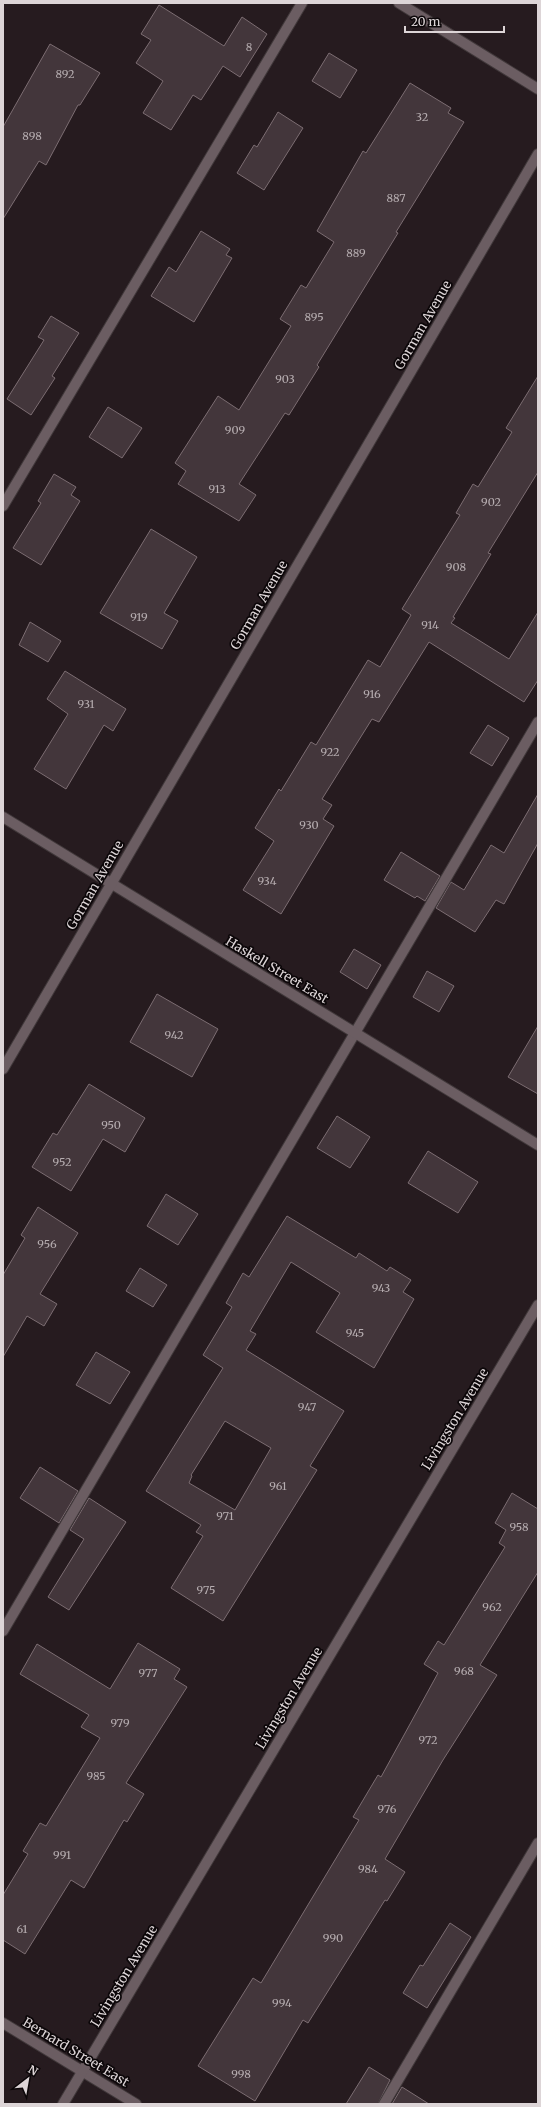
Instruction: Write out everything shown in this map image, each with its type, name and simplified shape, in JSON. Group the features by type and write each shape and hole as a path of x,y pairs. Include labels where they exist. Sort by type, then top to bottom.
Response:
{"street":[{"path":"3,506 302,3"},
{"path":"399,3 538,89"},
{"name":"Gorman Avenue","path":"3,1070 110,884 538,154"},
{"path":"3,1631 538,722"},
{"name":"Haskell Street East","path":"3,817 538,1145"},
{"name":"Livingston Avenue","path":"63,2104 538,1305"},
{"path":"384,2104 538,1843"},
{"name":"Bernard Street East","path":"3,2023 136,2104"}],"building":[{"path":"159,5 224,46 242,17 267,34 240,77 223,66 201,100 193,95 171,130 143,113 163,81 136,63 151,40 141,34"},
{"path":"50,44 100,73 80,105 78,105 46,165 39,161 3,219 3,127"},
{"path":"329,53 357,70 340,98 312,81"},
{"path":"410,83 451,108 448,113 464,122 396,232 398,233 317,365 319,367 289,415 285,413 239,484 256,495 239,521 178,484 186,471 175,463 218,396 239,410 291,326 280,319 301,285 306,288 334,242 317,231 363,151 366,153"},
{"path":"278,112 303,128 264,190 237,173 254,145 257,147"},
{"path":"201,231 230,249 226,255 232,258 194,322 151,296 169,267 176,272"},
{"path":"51,316 79,333 52,376 55,378 31,415 7,399 44,340 38,337"},
{"path":"538,376 538,472 488,553 491,554 453,617 455,618 451,623 509,659 538,612 538,680 524,702 429,642 379,722 372,719 322,799 332,805 323,819 334,826 281,914 243,890 274,841 255,828 279,789 281,791 311,742 316,745 368,660 380,667 411,615 402,609 460,515 456,513 473,484 478,487 512,432 506,428"},
{"path":"108,407 142,428 122,458 89,437"},
{"path":"54,474 76,487 71,495 80,501 41,565 13,548 41,503 38,501"},
{"path":"151,529 197,557 164,613 178,621 162,649 100,613"},
{"path":"30,622 61,641 48,662 19,645"},
{"path":"65,671 126,709 113,731 104,725 66,789 34,769 68,714 47,699"},
{"path":"488,725 509,738 492,766 470,753"},
{"path":"538,794 538,843 504,904 496,900 475,932 436,908 451,882 464,890 491,845 504,853"},
{"path":"401,852 440,876 425,901 417,896 415,898 384,880"},
{"path":"354,949 381,965 367,989 340,972"},
{"path":"427,971 454,986 439,1012 413,997"},
{"path":"157,994 218,1029 192,1077 130,1042"},
{"path":"538,1026 538,1094 508,1077"},
{"path":"89,1084 145,1118 125,1152 103,1139 71,1191 32,1167 53,1133 57,1135"},
{"path":"337,1116 370,1137 350,1168 317,1148"},
{"path":"428,1151 478,1182 458,1213 408,1183"},
{"path":"166,1194 198,1214 178,1245 147,1226"},
{"path":"38,1207 78,1233 40,1294 57,1304 44,1326 27,1316 3,1357 3,1275 25,1238 21,1235"},
{"path":"287,1216 356,1258 359,1253 387,1271 390,1267 411,1280 403,1292 414,1299 374,1368 316,1332 340,1293 291,1262 250,1331 256,1334 246,1350 344,1411 310,1466 317,1470 223,1621 171,1588 203,1536 196,1532 201,1525 146,1491 223,1368 203,1355 232,1307 226,1303 243,1273 249,1277","holes":["225,1421 271,1448 235,1510 189,1483 192,1476 191,1475"]},
{"path":"140,1268 167,1285 153,1307 126,1291"},
{"path":"96,1352 130,1372 110,1404 76,1385"},
{"path":"40,1467 78,1491 59,1523 20,1498"},
{"path":"512,1493 538,1509 538,1572 480,1665 497,1675 443,1760 385,1859 405,1872 387,1901 385,1900 308,2023 303,2020 255,2101 198,2066 253,1978 261,1983 359,1820 353,1817 378,1775 381,1777 438,1673 424,1664 438,1641 444,1645 505,1547 499,1543 506,1530 495,1523"},
{"path":"89,1498 126,1522 69,1610 48,1597 84,1539 70,1530"},
{"path":"138,1643 180,1669 174,1679 187,1687 126,1783 144,1794 127,1822 124,1820 84,1888 71,1880 25,1954 3,1940 3,1895 28,1854 23,1851 40,1823 46,1826 100,1738 81,1727 89,1715 20,1674 37,1644 110,1689"},
{"path":"450,1923 471,1937 427,2008 403,1993 420,1965 423,1966"},
{"path":"369,2067 390,2080 378,2104 346,2104"},
{"path":"402,2087 429,2104 392,2104"}]}
